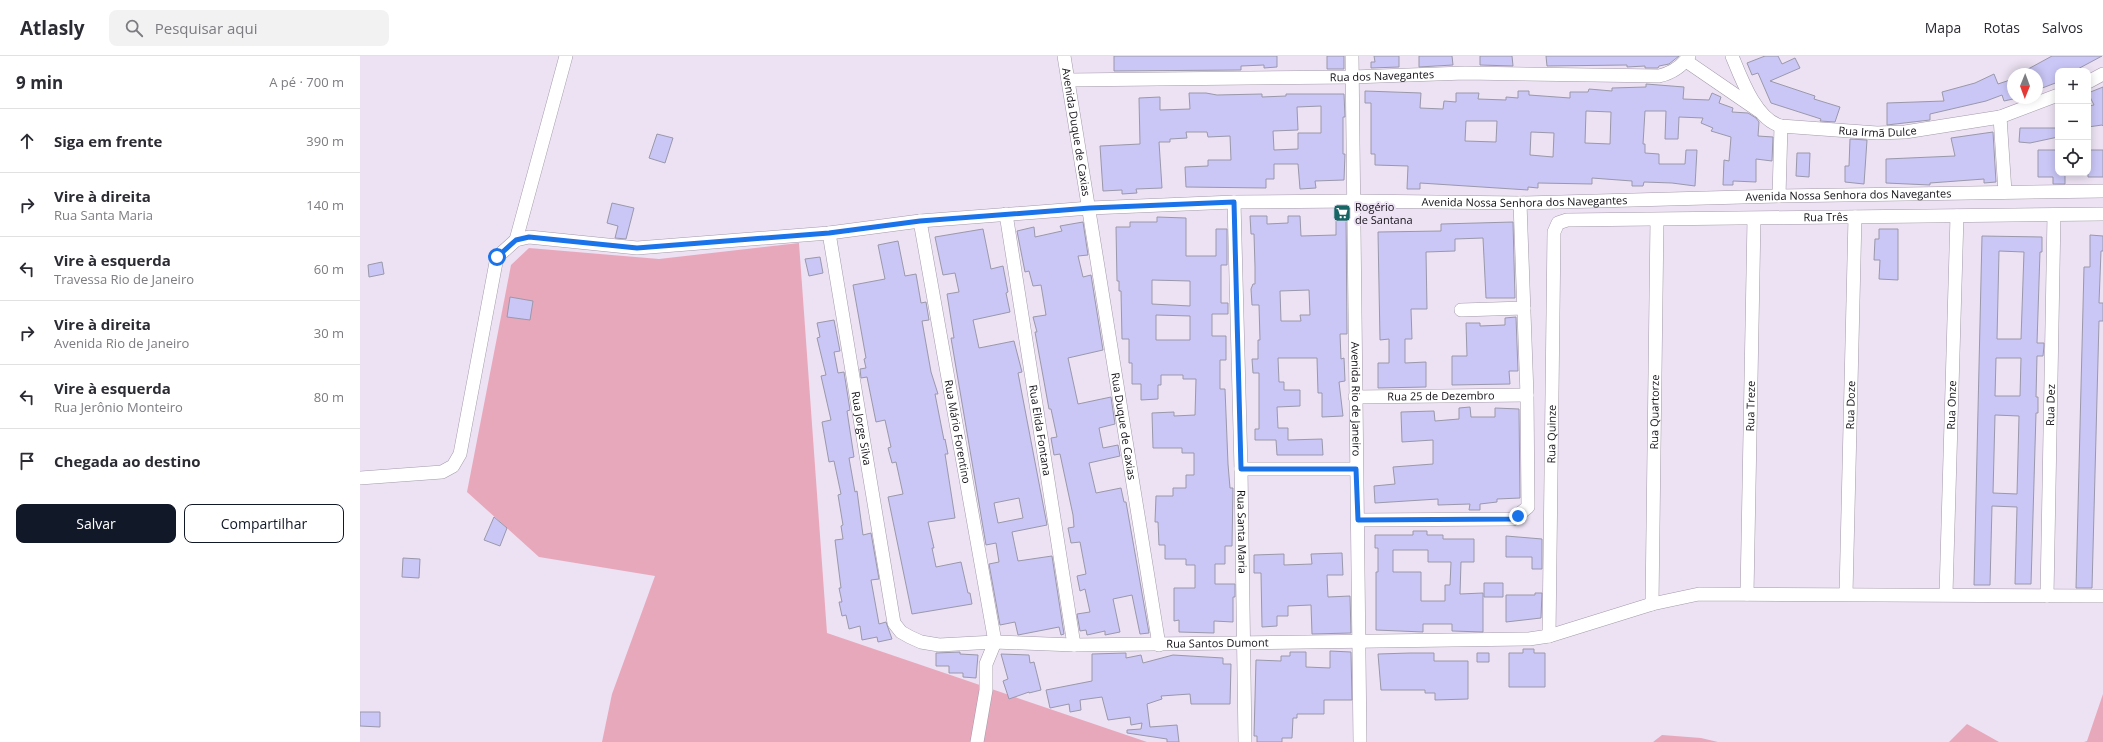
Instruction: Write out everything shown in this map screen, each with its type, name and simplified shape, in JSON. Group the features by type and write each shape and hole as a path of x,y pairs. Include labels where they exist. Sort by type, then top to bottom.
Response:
{"street":[{"path":"360,478 442,472 453,466 460,454 497,257 516,240 566,56"},
{"name":"Avenida Duque de Caxias","path":"1064,56 1090,208"},
{"name":"Avenida Rio de Janeiro","path":"1352,56 1360,742"},
{"name":"Rua Irmã Dulce","path":"1732,56 1745,86 1761,112 1768,120 1781,126 1890,132 2000,117 2055,96"},
{"path":"1688,59 1761,112"},
{"name":"Rua dos Navegantes","path":"1068,80 1352,77 1465,73 1660,76 1668,74 1688,59"},
{"path":"2091,80 2103,74"},
{"path":"2000,117 2005,192"},
{"path":"1780,196 1781,126"},
{"name":"Avenida Nossa Senhora dos Navegantes","path":"516,240 539,237 604,246 637,248 829,233 920,221 1006,214 1090,208 1234,202 1354,200 1520,203 1780,196 2103,191"},
{"name":"Rua Santa Maria","path":"1234,202 1241,469 1245,742"},
{"path":"1358,520 1513,519 1528,507 1527,395 1520,203"},
{"name":"Rua Duque de Caxias","path":"1090,208 1159,645"},
{"name":"Rua Elida Fontana","path":"1006,214 1074,645"},
{"name":"Rua Três","path":"1554,232 1558,223 1567,220 2103,214"},
{"name":"Rua Dez","path":"2047,596 2054,215"},
{"name":"Rua Onze","path":"1946,594 1958,216"},
{"name":"Rua Doze","path":"1846,594 1855,217"},
{"name":"Rua Treze","path":"1747,594 1754,219"},
{"name":"Rua Quartorze","path":"1652,604 1657,220"},
{"name":"Rua Mário Forentino","path":"920,221 995,642"},
{"name":"Rua Quinze","path":"1549,636 1554,232"},
{"name":"Rua Jorge Silva","path":"829,233 894,623"},
{"path":"1461,310 1524,308"},
{"name":"Rua 25 de Dezembro","path":"1355,396 1527,395"},
{"path":"1241,469 1356,469"},
{"name":"Rua Santos Dumont","path":"894,623 901,632 921,642 939,645 995,642 1074,645 1359,643 1528,639 1549,636 1652,604 1700,594 1946,594 2103,596"},
{"path":"977,742 986,690 986,664 995,642"}],"shaded area":[{"path":"799,243 827,633 1147,742 602,742 612,694 655,576 539,557 467,492 511,265 529,248 659,259"},
{"path":"2103,694 2103,742 2084,742 2087,741"},
{"path":"1967,724 1999,742 1949,742"},
{"path":"1662,735 1701,738 1718,742 1653,742"}],"building":[{"path":"1114,56 1277,56 1277,67 1264,68 1264,65 1241,66 1241,70 1114,71"},
{"path":"1327,56 1344,56 1344,69 1327,69"},
{"path":"1374,56 1399,56 1399,67 1371,68 1371,62 1375,62"},
{"path":"1419,56 1452,56 1453,65 1419,67"},
{"path":"1480,56 1512,56 1513,66 1480,65"},
{"path":"1546,56 1679,56 1669,64 1659,66 1658,68 1645,68 1645,66 1627,67 1627,65 1547,66"},
{"path":"1765,56 1778,56 1782,64 1795,58 1800,68 1770,81 1815,96 1814,99 1840,107 1835,122 1820,121 1821,119 1771,103 1758,73 1752,75 1747,63"},
{"path":"2052,56 2102,56 2080,68 2055,68 2055,83 2043,88 2043,68 2030,68"},
{"path":"1994,74 1998,84 2007,81 2007,100 2004,101 2002,95 1986,101 1930,114 1930,120 1887,125 1887,103 1944,101 1942,92 1975,83"},
{"path":"1646,84 1684,87 1683,99 1709,100 1712,93 1721,97 1719,103 1733,108 1732,112 1748,113 1756,118 1759,122 1758,136 1773,137 1772,161 1756,159 1756,182 1733,181 1733,185 1723,185 1724,160 1729,161 1731,137 1711,131 1713,128 1701,123 1703,118 1679,117 1678,139 1665,139 1666,111 1645,111 1643,144 1645,144 1645,153 1659,154 1659,164 1685,164 1686,150 1697,150 1695,186 1644,182 1643,186 1632,186 1632,181 1592,178 1592,184 1538,183 1538,188 1528,187 1528,190 1420,183 1420,189 1407,189 1408,166 1375,165 1375,154 1371,154 1371,103 1365,103 1365,91 1421,93 1420,108 1443,109 1444,101 1456,102 1456,93 1479,93 1478,99 1506,100 1506,97 1518,98 1518,91 1529,91 1529,95 1570,98 1570,92 1588,92 1589,89 1612,91 1612,88 1646,87","holes":["1586,111 1611,112 1610,144 1585,143","1466,121 1497,121 1496,142 1465,141","1531,132 1554,133 1553,157 1530,155"]},
{"path":"2103,87 2103,126 2091,127 2091,106 2094,105 2091,99 2091,92"},
{"path":"1189,93 1206,93 1217,95 1262,94 1262,97 1286,96 1286,94 1344,94 1344,180 1315,181 1316,188 1300,189 1298,164 1274,164 1274,179 1266,179 1266,188 1186,187 1185,167 1208,166 1208,160 1231,160 1230,136 1208,137 1207,132 1186,132 1187,138 1170,139 1170,142 1159,142 1162,188 1136,189 1137,193 1122,194 1122,190 1103,191 1100,146 1140,144 1139,98 1160,97 1160,110 1190,109","holes":["1321,106 1321,133 1298,133 1298,149 1274,150 1273,131 1298,130 1297,107"]},
{"path":"2020,128 2055,128 2055,138 2030,143 2019,142"},
{"path":"1993,132 1996,182 1984,183 1984,179 1930,183 1930,185 1886,183 1886,159 1955,156 1951,138"},
{"path":"657,134 673,138 665,163 649,158"},
{"path":"1850,139 1867,140 1864,184 1845,182 1845,166 1849,166"},
{"path":"2038,150 2055,150 2055,176 2065,176 2065,184 2053,184 2053,177 2038,177"},
{"path":"2091,150 2103,150 2103,177 2088,177 2091,176"},
{"path":"1797,153 1810,153 1809,177 1796,176"},
{"path":"612,203 634,208 626,239 615,238 618,226 607,223"},
{"path":"1346,213 1347,334 1340,334 1341,359 1344,358 1345,381 1339,382 1343,416 1322,417 1322,393 1318,393 1317,358 1278,358 1279,382 1284,382 1284,390 1300,390 1300,406 1277,407 1278,428 1288,428 1288,440 1322,439 1323,455 1277,455 1276,440 1255,440 1255,429 1259,429 1259,373 1253,373 1252,359 1258,359 1258,340 1260,340 1259,305 1252,305 1251,289 1253,284 1255,284 1255,267 1254,234 1251,234 1250,216 1267,216 1267,224 1288,223 1288,216 1300,216 1301,236 1336,235 1336,214","holes":["1309,290 1310,315 1300,315 1301,321 1281,321 1280,291"]},
{"path":"1157,217 1186,218 1186,256 1216,256 1216,229 1227,229 1227,265 1221,265 1221,303 1228,303 1228,314 1212,314 1212,336 1226,336 1226,360 1220,360 1220,389 1225,389 1228,464 1230,488 1233,488 1232,546 1225,546 1225,564 1215,564 1215,584 1235,584 1235,597 1233,597 1233,622 1214,621 1214,633 1179,632 1179,620 1174,621 1174,588 1195,588 1195,565 1186,565 1186,559 1165,559 1165,545 1159,545 1158,522 1155,522 1156,496 1173,496 1173,488 1186,488 1186,475 1194,475 1194,453 1182,453 1182,448 1153,448 1152,413 1174,412 1174,416 1195,415 1196,379 1183,379 1183,375 1161,375 1161,385 1158,385 1158,399 1141,400 1141,384 1132,384 1132,363 1129,363 1129,339 1122,339 1121,291 1119,291 1119,281 1117,281 1116,227 1130,227 1130,222 1157,222","holes":["1152,280 1190,281 1190,306 1152,304","1156,315 1190,316 1190,340 1156,340"]},
{"path":"1083,222 1088,255 1078,256 1083,277 1091,275 1103,350 1068,358 1078,404 1111,397 1115,424 1099,428 1103,448 1118,445 1120,456 1089,463 1096,493 1121,488 1124,502 1126,502 1149,633 1140,634 1132,595 1113,599 1120,632 1105,635 1105,631 1087,635 1086,630 1080,631 1077,614 1090,612 1085,589 1080,591 1077,576 1086,574 1080,542 1071,543 1068,528 1074,527 1073,515 1060,454 1054,455 1051,438 1057,437 1051,409 1049,409 1035,332 1037,332 1033,317 1046,315 1041,285 1033,286 1029,271 1025,272 1017,231 1034,227 1035,237 1062,231 1060,226"},
{"path":"1513,222 1515,298 1486,298 1483,238 1455,239 1455,251 1426,252 1427,309 1411,309 1412,339 1405,339 1405,363 1426,362 1426,387 1378,388 1378,363 1389,363 1389,339 1380,340 1378,232 1441,231 1441,224"},
{"path":"983,229 991,269 1003,266 1010,312 973,320 979,348 1014,341 1022,372 1018,373 1047,525 1012,532 1018,561 1052,556 1064,634 1061,635 1059,627 1018,635 1015,622 1000,625 989,564 999,562 996,543 986,545 951,338 954,338 947,294 959,292 955,273 943,275 935,237","holes":["1019,498 1023,518 998,523 994,503"]},
{"path":"1879,229 1898,229 1898,280 1879,279 1880,260 1874,260 1875,239 1879,239"},
{"path":"2090,235 2103,236 2099,303 2103,303 2103,321 2099,321 2092,588 2076,588 2084,267 2090,267"},
{"path":"1982,236 2042,237 2042,252 2040,252 2037,343 2044,343 2044,346 2043,356 2037,356 2036,397 2038,397 2038,413 2036,413 2031,584 2015,584 2017,507 1992,506 1990,585 1974,585","holes":["1999,251 2024,252 2021,339 1997,339","1996,358 2021,358 2020,396 1995,396","1995,415 2019,416 2017,494 1993,493"]},
{"path":"898,241 905,276 916,274 921,303 926,302 929,320 922,321 931,372 938,394 935,394 948,454 945,454 955,518 928,522 934,548 932,548 936,567 961,562 972,604 912,614 888,497 903,494 896,462 892,463 888,448 891,447 885,420 876,422 867,377 861,378 860,369 866,368 864,359 866,358 853,285 885,279 878,245"},
{"path":"820,257 823,273 809,276 805,259"},
{"path":"382,262 384,274 369,277 368,265"},
{"path":"510,297 533,301 530,320 507,317"},
{"path":"1516,317 1518,371 1509,371 1510,384 1452,385 1452,356 1467,356 1466,323 1480,323 1480,326 1505,325 1505,318"},
{"path":"834,320 840,351 834,352 838,373 844,372 850,410 847,411 854,457 849,458 855,492 857,491 863,535 871,533 879,579 871,580 879,624 886,622 892,639 878,642 877,637 862,640 860,626 849,629 846,615 842,616 839,602 842,602 839,588 841,588 835,540 843,539 841,526 843,525 838,495 841,494 834,461 829,462 822,422 831,420 821,376 826,375 817,338 820,337 817,323"},
{"path":"1470,407 1471,417 1495,417 1495,408 1519,409 1520,498 1497,499 1497,502 1480,504 1480,510 1469,510 1470,504 1438,505 1438,499 1375,503 1374,486 1395,484 1393,467 1433,464 1433,440 1402,442 1401,412 1434,411 1435,421 1459,419 1459,408"},
{"path":"494,517 507,528 500,546 484,540"},
{"path":"1413,531 1427,531 1427,535 1443,535 1443,539 1474,539 1474,562 1461,562 1460,594 1483,593 1483,632 1452,631 1452,624 1423,624 1423,632 1376,630 1376,572 1378,572 1378,548 1375,548 1375,535 1413,535","holes":["1393,550 1428,550 1428,562 1451,562 1450,585 1445,585 1445,601 1421,601 1421,572 1393,572"]},
{"path":"1506,536 1542,539 1542,569 1532,569 1532,557 1506,557"},
{"path":"1342,553 1343,575 1327,575 1328,597 1350,596 1351,633 1312,634 1311,605 1288,606 1288,616 1277,616 1277,626 1262,627 1261,573 1254,573 1254,555 1284,554 1284,565 1312,564 1311,554"},
{"path":"403,558 420,559 419,578 402,577"},
{"path":"1484,583 1503,583 1503,597 1484,597"},
{"path":"1535,593 1542,593 1541,618 1506,622 1506,595 1535,595"},
{"path":"1523,649 1534,649 1534,653 1545,653 1545,687 1509,687 1509,653 1523,653"},
{"path":"1330,651 1351,652 1352,700 1324,700 1324,714 1297,714 1297,718 1293,718 1292,738 1282,738 1282,742 1257,742 1257,736 1254,736 1256,660 1281,661 1281,656 1290,656 1290,652 1306,652 1306,667 1330,668"},
{"path":"960,652 960,654 978,655 976,678 963,677 963,673 949,673 949,666 936,666 936,653"},
{"path":"1126,653 1126,658 1141,655 1143,663 1173,655 1223,658 1223,664 1231,664 1230,704 1191,704 1190,694 1161,696 1162,699 1147,704 1150,727 1177,725 1179,742 1167,742 1167,739 1127,733 1127,730 1141,729 1142,723 1131,725 1130,717 1108,720 1102,697 1080,700 1081,710 1070,712 1069,704 1050,708 1046,690 1092,681 1092,654"},
{"path":"1434,653 1434,661 1468,661 1468,699 1435,700 1435,693 1425,693 1425,690 1381,690 1378,654"},
{"path":"1477,653 1489,653 1489,662 1477,662"},
{"path":"1001,654 1029,655 1030,663 1034,662 1041,690 1029,692 1009,699 1003,681 1008,679"},
{"path":"360,712 380,712 380,727 360,726"}],"place":[{"name":"Rogério de Santana","path":"1342,213"}],"route":[{"path":"497,257 516,240 529,237 567,240 604,246 637,248 698,245 829,233 920,221 1090,208 1234,202 1241,469 1356,469 1358,520 1513,519 1518,516"}]}
